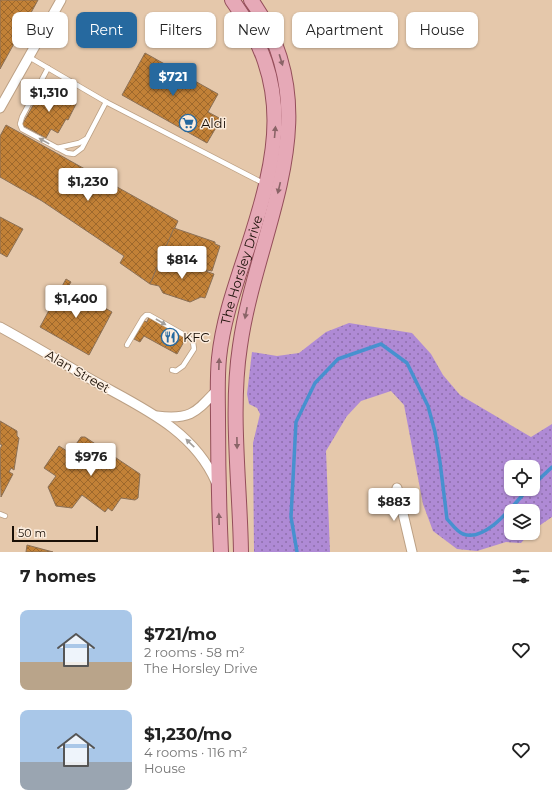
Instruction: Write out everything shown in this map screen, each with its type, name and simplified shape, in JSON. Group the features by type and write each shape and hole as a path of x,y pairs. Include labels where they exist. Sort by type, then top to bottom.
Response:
{"main road":[{"name":"The Horsley Drive","path":"221,552 218,487 218,388 219,359 223,328 234,286 248,247 266,184 272,157 276,127 273,96 265,63 257,40 246,19 232,0"},
{"name":"The Horsley Drive","path":"241,552 237,428 240,348 253,283 284,165 289,115 287,84 281,60 271,32 251,0"}],"street":[{"path":"0,108 61,0"},
{"name":"Alan Street","path":"0,327 156,415 189,441 201,454 218,487"},
{"name":"Alan Street","path":"156,415 181,417 192,414 218,388"},
{"path":"397,488 412,552"}],"lane":[{"path":"29,57 106,102 266,184"},
{"path":"48,68 22,117 20,124 22,129 71,155 82,148 106,102"},
{"path":"57,148 79,143 87,138"},
{"path":"127,345 143,318 146,315 149,315 188,337 193,342 194,349 183,366 176,370 172,370"}],"shaded area":[{"path":"349,323 412,333 431,354 443,375 460,395 531,437 552,424 552,517 540,525 540,504 504,504 504,540 524,540 521,543 506,542 477,551 457,549 433,531 423,504 404,405 391,391 361,401 347,416 326,451 330,552 254,552 253,443 260,414 257,408 249,404 247,394 252,352 277,356 299,353 326,332"}],"building":[{"path":"0,0 38,0 31,12 12,12 12,47 0,69"},
{"path":"145,53 218,94 208,112 221,119 207,143 122,95"},
{"path":"44,86 75,102 76,104 68,120 66,119 58,133 51,129 46,138 22,125"},
{"path":"6,125 178,221 150,284 120,263 124,256 42,201 0,177 0,136"},
{"path":"0,217 23,229 7,257 0,253"},
{"path":"174,228 215,242 215,244 220,246 212,271 207,270 207,272 162,256"},
{"path":"162,256 214,274 205,298 201,297 190,302 163,293 159,286 150,284"},
{"path":"66,279 71,282 68,287 112,312 89,355 40,327"},
{"path":"149,317 186,338 177,354 144,336 140,342 134,339 144,321 147,322"},
{"path":"0,421 17,431 17,436 19,438 14,470 11,468 9,472 13,474 1,497 0,449 2,445 0,444"},
{"path":"81,437 85,437 140,474 138,498 135,500 121,498 112,511 108,508 105,512 82,495 72,508 56,506 48,487 56,476 44,468 59,446 70,453"},
{"path":"27,545 53,552 26,552"}],"waterway":[{"path":"297,552 291,517 296,422 315,383 338,359 381,344 407,363 428,406 435,432 447,519 456,529 463,534 472,535 481,533 490,528 499,520 522,496"},
{"path":"540,478 552,467"}],"place":[{"name":"Aldi","path":"188,123"},
{"name":"KFC","path":"170,337"}]}
